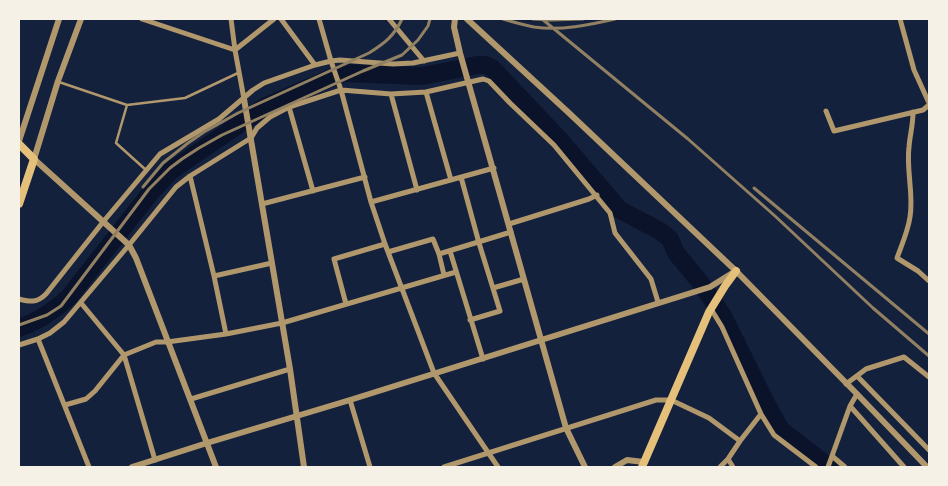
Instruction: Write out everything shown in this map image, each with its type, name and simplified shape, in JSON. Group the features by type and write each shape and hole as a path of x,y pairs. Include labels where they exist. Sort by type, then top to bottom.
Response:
{"main road":[{"path":"19,142 34,159 19,204"},
{"path":"643,465 710,310 736,271"}],"street":[{"path":"19,142 59,19"},
{"path":"81,19 58,81 34,159 129,245 136,258 216,467"},
{"path":"142,19 235,50"},
{"path":"231,19 298,416 304,467"},
{"path":"235,50 274,19"},
{"path":"281,19 315,65"},
{"path":"320,19 371,202 401,288 434,373 498,467"},
{"path":"389,19 424,61"},
{"path":"455,19 454,27 460,53 566,428 585,467"},
{"path":"467,19 736,271 858,394 927,467"},
{"path":"826,111 834,131 923,110 929,104 914,70 900,19"},
{"path":"19,299 28,302 35,301 46,294 160,154 219,119 264,84 331,61 413,63 460,53"},
{"path":"19,345 50,333 64,322 176,187 190,176 251,138 257,128 270,117 289,107 341,90 391,94 426,92 482,79 489,81 554,145 596,195 610,213 615,233 651,279 658,302"},
{"path":"426,92 451,180"},
{"path":"391,94 417,190"},
{"path":"289,107 313,191"},
{"path":"913,112 914,124 908,147 911,216 897,258 918,270 929,281"},
{"path":"371,202 494,168"},
{"path":"190,176 226,334"},
{"path":"262,204 365,177"},
{"path":"461,177 478,243 500,311 470,320"},
{"path":"509,224 589,199 596,195"},
{"path":"439,254 511,232"},
{"path":"388,252 433,239 444,275"},
{"path":"346,304 334,260 385,244"},
{"path":"450,251 483,359"},
{"path":"214,276 272,263"},
{"path":"132,467 147,465 155,460 207,443 483,359 710,287 736,271"},
{"path":"65,405 86,399 124,355 156,342 226,334 282,323 456,272"},
{"path":"492,288 524,279"},
{"path":"81,303 124,355 155,460"},
{"path":"710,310 719,321 761,414 774,435 816,467"},
{"path":"38,339 89,467"},
{"path":"846,384 866,370 904,357 929,377"},
{"path":"190,399 290,369"},
{"path":"857,376 929,450"},
{"path":"828,467 850,406 858,394"},
{"path":"350,400 370,467"},
{"path":"444,467 656,400 671,400 709,418 740,440"},
{"path":"850,406 904,467"},
{"path":"720,467 761,414"},
{"path":"728,459 734,467"},
{"path":"831,459 845,467"},
{"path":"615,467 627,460 643,465"}],"lane":[{"path":"58,81 127,105 185,98 239,72"},
{"path":"127,105 116,143 146,170"}],"waterway":[{"path":"19,328 45,316 68,298 152,191 172,170 266,106 344,73 423,76 485,65 492,68 561,141 620,210 660,231 670,239 676,253 700,282 723,316 781,430 829,467"}],"railway":[{"path":"143,187 163,163 204,132 238,113 369,53 388,39 402,19"},
{"path":"19,325 47,315 61,306 149,189 182,159 222,135 402,55 418,40 428,26 430,19"},
{"path":"503,19 544,28 565,28 615,19"},
{"path":"533,19 583,19"},
{"path":"542,19 688,139 775,216 873,308 929,356"},
{"path":"754,188 929,334"}]}
